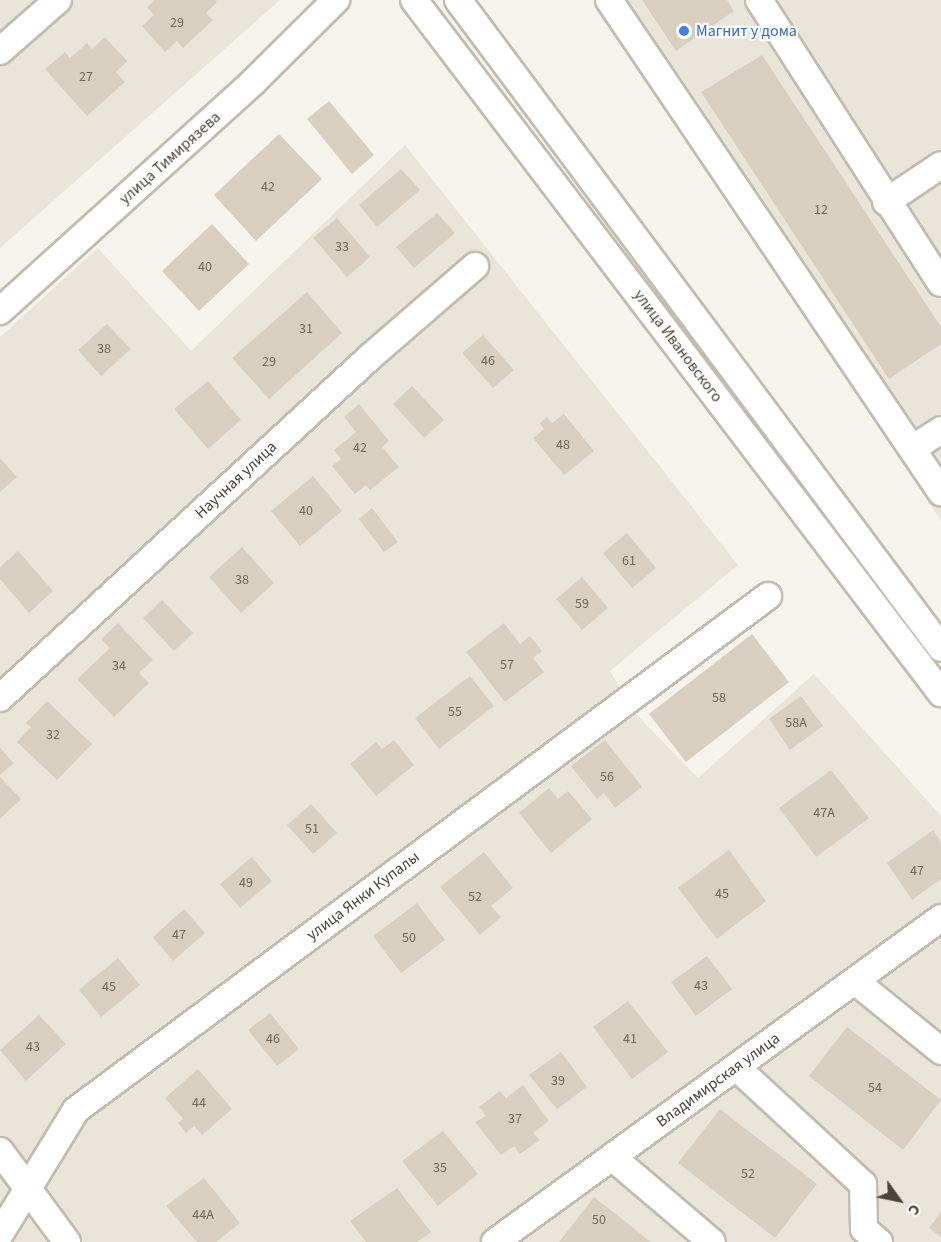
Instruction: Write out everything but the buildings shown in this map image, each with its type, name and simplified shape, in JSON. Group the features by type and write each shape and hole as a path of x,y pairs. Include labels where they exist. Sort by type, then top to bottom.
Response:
{"street":[{"path":"0,51 58,0"},
{"name":"улица Тимирязева","path":"0,311 253,82 336,0"},
{"name":"улица Ивановского","path":"414,0 941,693"},
{"name":"улица Ивановского","path":"458,0 941,648"},
{"path":"609,0 941,492"},
{"path":"759,0 886,202 941,283"},
{"path":"886,202 941,165"},
{"name":"Научная улица","path":"0,698 370,357 475,266"},
{"path":"912,449 941,430"},
{"name":"улица Янки Купалы","path":"0,1234 76,1110 768,596"},
{"name":"Владимирская улица","path":"495,1242 941,918"},
{"path":"855,981 941,1051"},
{"path":"736,1067 863,1184 864,1229 879,1242"},
{"path":"0,1151 67,1242"},
{"path":"612,1157 712,1242"}],"shaded area":[{"path":"0,0 280,0 0,248"},
{"path":"602,0 941,0 941,521"},
{"path":"405,145 738,565 610,671 634,712 698,778 814,674 941,816 941,1242 0,1242 0,337 98,248 191,351"}],"place":[{"name":"Магнит у дома","path":"684,31"}]}
